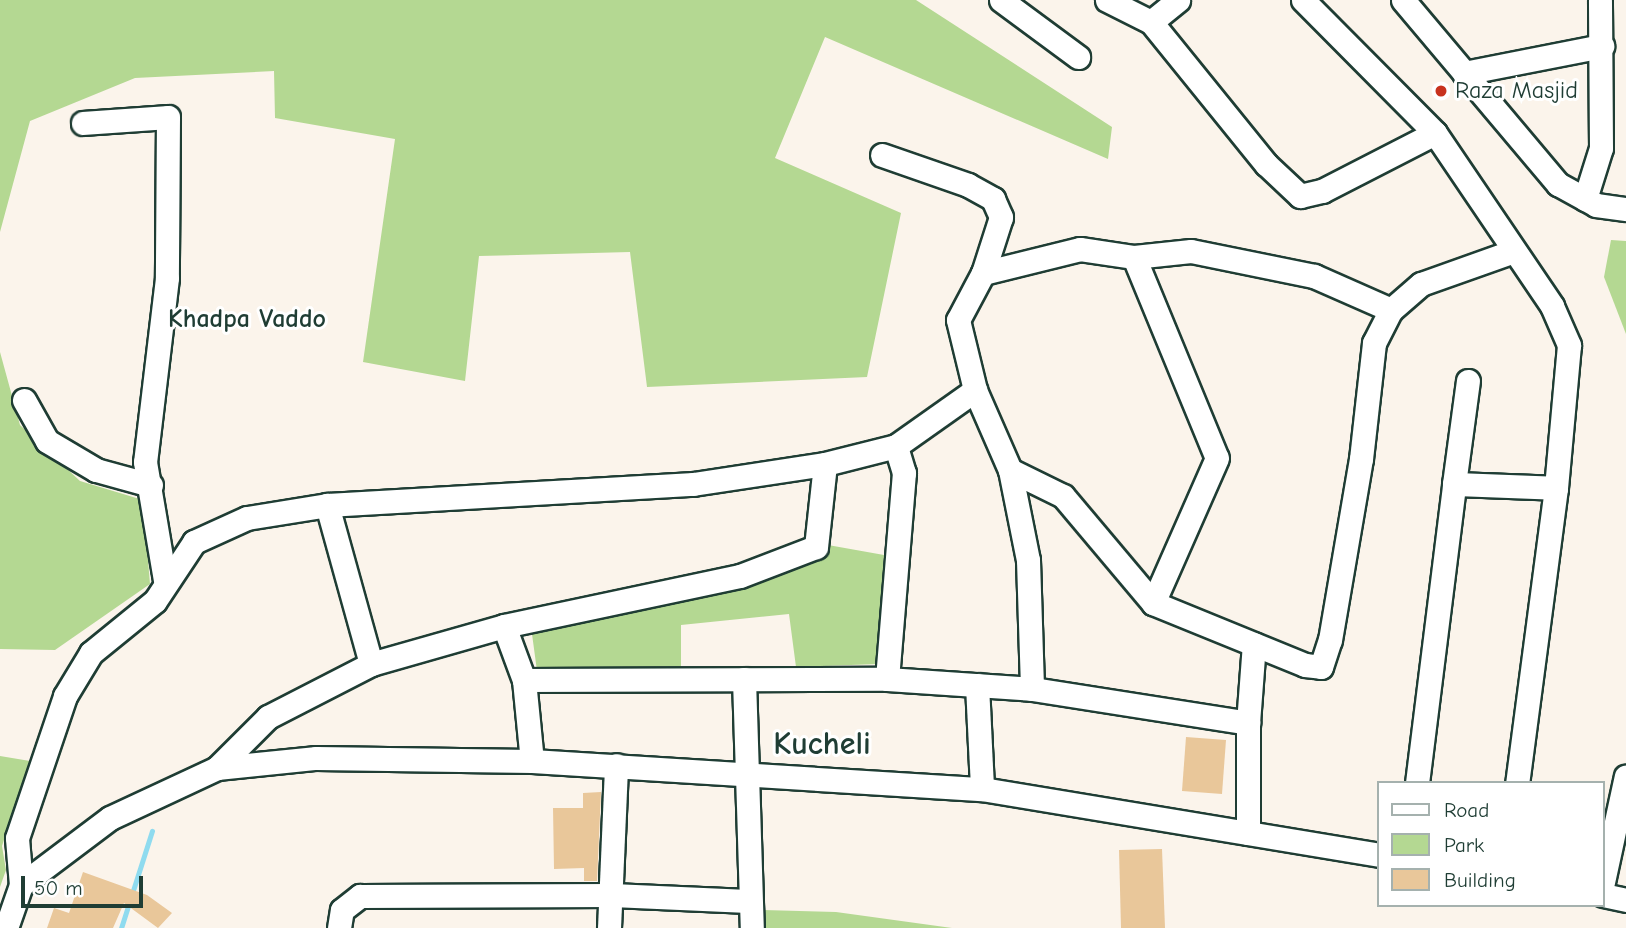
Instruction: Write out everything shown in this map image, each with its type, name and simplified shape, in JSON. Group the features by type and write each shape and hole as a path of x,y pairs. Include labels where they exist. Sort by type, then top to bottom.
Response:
{"street":[{"path":"1002,0 1078,57"},
{"path":"1107,0 1151,22 1266,164 1300,196 1322,191 1435,133"},
{"path":"1151,22 1178,0"},
{"path":"1303,0 1435,133 1511,252 1552,306 1569,345 1556,488 1517,781"},
{"path":"1403,0 1558,184 1585,199 1626,209"},
{"path":"1585,199 1601,148 1600,0"},
{"path":"1464,73 1602,46"},
{"path":"83,122 168,117 167,278 145,462 165,580"},
{"path":"882,155 993,199 1001,217 983,273 958,320 975,390 1010,470 1028,560 1032,689"},
{"path":"983,273 1080,249 1134,257 1191,251 1314,276 1391,310"},
{"path":"1010,470 1063,495 1153,603 1254,644 1321,667 1331,640 1361,459 1374,342 1391,310 1421,284 1511,252"},
{"path":"1134,257 1217,458 1153,603"},
{"path":"1417,781 1468,381"},
{"path":"6,928 21,885 17,838 65,696 91,653 155,601 165,580 194,542 247,518 327,505 694,484 825,464 897,446 975,390"},
{"path":"24,400 47,441 96,470 151,485"},
{"path":"887,679 904,473 897,446"},
{"path":"217,768 268,718 371,664 505,626 740,576 816,547 825,464"},
{"path":"1454,484 1556,488"},
{"path":"327,505 371,664"},
{"path":"505,626 524,680 532,761"},
{"path":"1248,834 1248,723 1254,644"},
{"path":"744,679 748,775 748,901 752,928"},
{"path":"524,680 887,679 1032,689 1248,723"},
{"path":"977,685 982,789"},
{"path":"21,885 110,818 217,768 316,758 532,761 982,789 1378,855"},
{"path":"609,928 617,765"},
{"path":"1605,873 1626,776"},
{"path":"339,928 342,910 360,896 612,895 748,901"},
{"path":"1605,895 1626,900"}],"green space":[{"path":"0,0 916,0 1112,127 1108,159 825,37 775,158 901,213 867,377 647,387 630,252 479,256 465,381 363,362 395,139 275,118 274,71 135,78 30,121 0,232"},
{"path":"1611,240 1626,241 1626,334 1604,277"},
{"path":"0,352 20,425 80,481 143,500 150,584 55,650 0,649"},
{"path":"828,545 884,555 878,664 796,667 789,614 681,625 681,669 537,671 532,634 812,564"},
{"path":"0,756 30,761 2,846 6,870 0,887"},
{"path":"763,910 836,912 952,928 764,928"}],"building":[{"path":"1186,737 1226,740 1222,794 1182,791"},
{"path":"601,792 597,881 584,881 584,868 554,869 553,808 583,808 583,793"},
{"path":"1162,849 1165,928 1121,928 1119,850"},
{"path":"83,872 147,895 172,913 158,928 124,903 113,928 47,928 54,908 69,913"}],"waterway":[{"path":"121,928 152,831"}],"place":[{"name":"Raza Masjid","path":"1441,91"}],"district":[{"name":"Khadpa Vaddo","path":"247,320"},
{"name":"Kucheli","path":"822,744"}]}
